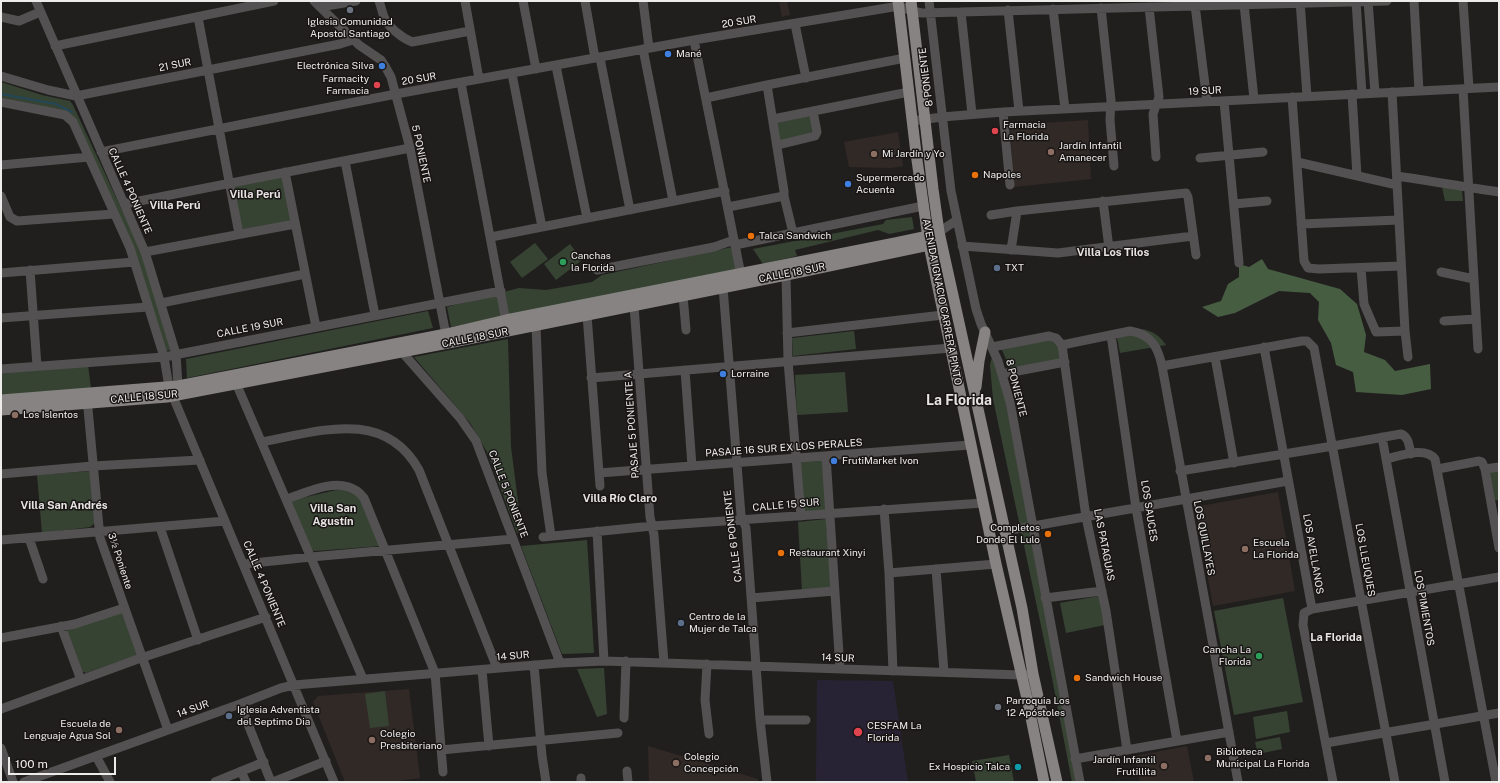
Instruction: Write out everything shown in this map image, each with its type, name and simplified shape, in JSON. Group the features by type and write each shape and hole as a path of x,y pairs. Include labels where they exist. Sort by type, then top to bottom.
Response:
{"main road":[{"name":"AVENIDA IGNACIO CARRERA PINTO","path":"898,4 928,240 970,445 1044,782"},
{"name":"AVENIDA IGNACIO CARRERA PINTO","path":"912,6 939,230 1022,608 1033,674 1057,782"},
{"path":"928,240 939,230"},
{"name":"CALLE 18 SUR","path":"507,326 536,326 723,287 742,279 786,275 928,240"},
{"name":"CALLE 18 SUR","path":"173,389 447,339 928,240"},
{"path":"976,401 978,367 985,332"},
{"name":"CALLE 18 SUR","path":"1,410 87,397 236,383 402,352 447,339"},
{"name":"CALLE 18 SUR","path":"1,400 87,397"}],"street":[{"name":"CALLE 4 PONIENTE","path":"36,1 145,252 176,354 173,389"},
{"path":"317,4 356,1"},
{"path":"379,1 386,20 405,39 412,42 470,31"},
{"path":"465,1 479,79"},
{"path":"523,1 536,69"},
{"path":"585,1 630,210"},
{"path":"643,1 646,49 673,201"},
{"name":"8 PONIENTE","path":"929,1 948,171 962,246 976,309 1002,374 1010,402 1080,782"},
{"path":"1356,1 1362,94"},
{"path":"1368,1 1375,93"},
{"name":"20 SUR","path":"102,152 396,94 694,40 795,24 898,4 912,6 930,12 961,12 1300,2 1387,1"},
{"path":"1414,1 1419,91"},
{"path":"1463,1 1469,188 1478,349"},
{"path":"55,46 268,2"},
{"path":"1300,2 1307,96"},
{"name":"5 PONIENTE","path":"317,4 353,40 381,60 391,77 410,148 447,339"},
{"path":"1244,4 1254,99"},
{"path":"1195,6 1207,102"},
{"path":"1149,7 1159,97 1153,114 1156,157"},
{"path":"1102,8 1112,100 1110,120 1114,166"},
{"path":"1053,9 1065,109"},
{"path":"1008,10 1019,111"},
{"path":"1,17 19,21 40,12"},
{"path":"961,12 972,114"},
{"path":"198,17 239,234"},
{"path":"795,24 806,78"},
{"name":"21 SUR","path":"1,76 48,90 76,96 340,44 353,40"},
{"path":"694,40 742,279"},
{"path":"706,98 905,58"},
{"path":"556,66 587,218"},
{"path":"512,74 542,227"},
{"path":"461,83 507,326"},
{"path":"767,85 778,145 784,196 792,233"},
{"name":"19 SUR","path":"912,121 972,114 1019,111 1499,87"},
{"path":"773,119 909,92"},
{"path":"1392,92 1405,331 1408,357"},
{"path":"1352,94 1358,176"},
{"path":"1292,97 1304,261 1308,268 1319,269 1402,266"},
{"path":"1224,101 1239,263"},
{"name":"CALLE 4 PONIENTE","path":"1,102 62,114 73,122 127,241 173,389 200,460 334,782"},
{"path":"778,145 815,136 817,132 814,111"},
{"path":"1003,112 1010,184"},
{"path":"124,204 410,148"},
{"path":"1200,158 1263,152"},
{"path":"1,165 89,158"},
{"path":"345,161 375,315"},
{"path":"1296,162 1358,176 1397,181 1442,182 1469,188 1499,192"},
{"path":"285,172 316,327"},
{"path":"491,237 725,191"},
{"path":"991,215 1104,201 1186,193 1188,197 1196,255"},
{"path":"1,196 10,217 17,221 114,214"},
{"path":"728,207 784,196"},
{"path":"1104,201 1110,248"},
{"path":"1234,204 1267,201"},
{"path":"597,270 792,233 923,206"},
{"path":"1011,250 1017,211"},
{"path":"939,230 957,220"},
{"path":"1301,224 1399,220"},
{"path":"145,252 295,224"},
{"path":"962,246 1058,253 1110,248 1193,236"},
{"path":"1,273 134,262"},
{"path":"1361,268 1364,304 1376,332 1405,331"},
{"path":"30,270 37,366"},
{"path":"1441,272 1474,279"},
{"path":"160,302 305,274"},
{"path":"786,275 788,361 801,516"},
{"name":"CALLE 6 PONIENTE","path":"723,287 736,462 743,520 746,528 760,720 767,782"},
{"name":"CALLE 19 SUR","path":"1,369 164,357 500,291"},
{"path":"683,296 686,330"},
{"name":"PASAJE 5 PONIENTE A","path":"634,306 664,663"},
{"path":"1,318 148,307"},
{"path":"787,333 943,314"},
{"path":"586,315 600,486"},
{"path":"1444,321 1476,319"},
{"name":"CALLE 15 SUR","path":"536,326 542,473 547,536 652,526 983,503"},
{"name":"LOS QUILLAYES","path":"1111,335 1130,331 1139,332 1145,335 1151,340 1162,366 1185,499 1238,782"},
{"path":"992,347 1049,336 1056,338 1062,344 1111,335"},
{"name":"LOS SAUCES","path":"1111,335 1136,508 1177,741"},
{"name":"LOS LLEUQUES","path":"1264,347 1307,341 1311,343 1316,353 1394,782"},
{"name":"LAS PATAGUAS","path":"1062,344 1086,517 1106,611 1127,750"},
{"path":"1162,366 1264,347"},
{"name":"LOS AVELLANOS","path":"1264,347 1312,610 1304,612 1303,625 1333,782"},
{"path":"591,378 849,355 951,348"},
{"name":"CALLE 5 PONIENTE","path":"402,352 458,414 480,451 560,663"},
{"path":"1215,357 1234,463"},
{"path":"1002,374 1065,362"},
{"path":"685,370 692,466"},
{"path":"236,383 287,499 363,680"},
{"name":"3½ Poniente","path":"87,397 98,530 102,546 168,730"},
{"path":"262,442 330,429 364,429 377,433 396,444 411,457 419,470 497,668"},
{"path":"1180,471 1283,455 1401,434 1408,440 1411,454"},
{"name":"LOS PIMIENTOS","path":"1382,437 1445,782"},
{"name":"PASAJE 16 SUR EX LOS PERALES","path":"599,473 970,445"},
{"path":"1386,459 1424,453 1432,455 1436,459 1496,782"},
{"path":"826,456 840,669"},
{"path":"1,474 93,466 200,460"},
{"path":"1438,470 1479,461 1483,466 1495,500 1499,548"},
{"path":"1483,466 1499,467"},
{"path":"1005,531 1288,481"},
{"path":"287,499 319,488 341,485 358,491 364,498 435,674 443,772"},
{"path":"884,509 889,573 893,671"},
{"path":"1,540 98,530 160,527 225,521"},
{"path":"160,527 198,640"},
{"path":"596,532 604,661"},
{"path":"29,538 42,579"},
{"path":"244,564 514,539"},
{"path":"889,573 996,564"},
{"path":"936,569 944,672"},
{"path":"1312,610 1361,600 1499,577"},
{"path":"751,598 834,591"},
{"path":"1045,598 1102,591"},
{"path":"1,638 75,624 124,608"},
{"path":"1,709 142,658 266,617"},
{"path":"61,626 81,680"},
{"name":"14 SUR","path":"28,781 281,688 294,685 534,665 604,661 1021,675 1033,674"},
{"path":"624,718 626,661"},
{"path":"707,664 705,700 709,734"},
{"path":"534,665 546,782"},
{"path":"482,670 489,746"},
{"path":"240,704 272,782 326,761"},
{"path":"1326,743 1499,713"},
{"path":"760,720 806,720"},
{"path":"1075,759 1229,732"},
{"path":"441,750 618,733"},
{"path":"1,748 13,782"},
{"path":"96,756 110,782"},
{"path":"215,782 264,762"},
{"path":"241,771 246,782"},
{"path":"627,771 628,782"}],"shaded area":[{"path":"779,1 787,1 790,15 782,17"},
{"name":"Jardín Infantil Amanecer","path":"1088,120 1091,179 1014,187 1010,125"},
{"name":"Mi Jardín y Yo","path":"898,132 903,166 891,168 849,167 844,142"},
{"name":"Escuela La Florida","path":"1278,492 1295,591 1213,606 1195,507"},
{"name":"CESFAM La Florida","path":"817,680 893,681 908,782 816,782"},
{"name":"Colegio Presbiteriano","path":"409,689 420,778 392,782 345,782 313,702 318,696"},
{"name":"Colegio Concepción","path":"648,746 758,779 758,782 649,782"},
{"name":"Jardín Infantil Frutillita","path":"1187,746 1194,782 1140,782 1135,756"}],"green space":[{"path":"1,82 42,95 70,101 73,105 142,253 171,350 166,351 74,119 41,106 1,97"},
{"path":"811,116 813,133 780,142 775,124 778,121"},
{"path":"284,176 294,224 240,234 231,186"},
{"path":"1442,187 1462,190 1463,201 1445,201"},
{"path":"912,217 914,229 889,234 878,230 795,250 797,256 763,264 753,249 883,224 886,220"},
{"name":"Canchas la Florida","path":"535,243 548,259 522,278 510,262"},
{"name":"Canchas la Florida","path":"570,244 582,260 556,280 544,264"},
{"path":"732,247 737,271 451,327 447,307 519,288 546,290 592,282 602,275"},
{"path":"1262,259 1268,269 1340,289 1357,304 1366,335 1364,352 1385,360 1395,371 1430,364 1431,389 1402,395 1356,392 1353,372 1336,365 1331,343 1318,320 1319,302 1310,293 1279,291 1235,313 1218,317 1202,307 1221,301 1228,284 1239,277 1239,264 1249,267"},
{"path":"428,311 433,328 187,378 186,359"},
{"path":"1141,329 1155,334 1166,345 1120,353 1116,332"},
{"path":"854,331 856,349 793,356 792,338"},
{"path":"508,339 511,447 522,532 517,533 487,452 470,423 414,357"},
{"path":"1051,339 1057,340 1062,361 1010,368 1001,348"},
{"path":"992,357 1001,377 1077,782 1072,782 1051,673 993,399 990,365"},
{"path":"88,365 91,388 1,395 1,371"},
{"path":"845,372 848,412 797,415 795,375"},
{"path":"823,458 827,510 802,512 798,460"},
{"path":"1499,467 1499,500 1490,501 1485,469"},
{"path":"91,471 95,523 90,527 42,533 37,475"},
{"path":"345,488 360,497 381,546 315,551 310,550 289,501"},
{"path":"826,519 831,589 802,591 798,522"},
{"path":"587,540 594,653 562,654 521,546"},
{"path":"1099,596 1105,625 1066,633 1060,603"},
{"name":"Cancha La Florida","path":"1283,598 1303,702 1234,715 1214,611"},
{"path":"122,612 137,655 86,673 81,671 66,632 69,628"},
{"path":"604,668 607,714 597,717 577,669"},
{"path":"385,691 389,726 370,728 365,694"},
{"path":"1287,711 1290,732 1256,739 1253,717"},
{"path":"1280,737 1282,749 1258,754 1255,742"},
{"path":"1009,755 1014,782 976,782 972,761"}],"waterway":[{"path":"1,94 56,104 72,112"}],"place":[{"name":"Iglesia Comunidad Apostol Santiago","path":"350,10"},
{"name":"Mané","path":"668,54"},
{"name":"Electrónica Silva","path":"382,66"},
{"name":"Farmacity Farmacia","path":"377,85"},
{"name":"Farmacia La Florida","path":"995,131"},
{"name":"Jardín Infantil Amanecer","path":"1051,152"},
{"name":"Mi Jardín y Yo","path":"874,154"},
{"name":"Napoles","path":"975,175"},
{"name":"Supermercado Acuenta","path":"848,184"},
{"name":"Talca Sandwich","path":"751,236"},
{"name":"Canchas la Florida","path":"563,262"},
{"name":"TXT","path":"997,268"},
{"name":"Lorraine","path":"723,374"},
{"name":"Los Islentos","path":"15,415"},
{"name":"FrutiMarket Ivon","path":"834,461"},
{"name":"Completos Donde El Lulo","path":"1048,534"},
{"name":"Escuela La Florida","path":"1245,549"},
{"name":"Restaurant Xinyi","path":"781,553"},
{"name":"Centro de la Mujer de Talca","path":"681,623"},
{"name":"Cancha La Florida","path":"1259,656"},
{"name":"Sandwich House","path":"1077,678"},
{"name":"Parroquia Los 12 Apóstoles","path":"998,707"},
{"name":"Iglesia Adventista del Septimo Dia","path":"229,716"},
{"name":"Escuela de Lenguaje Agua Sol","path":"119,730"},
{"name":"CESFAM La Florida","path":"858,732"},
{"name":"Colegio Presbiteriano","path":"372,740"},
{"name":"Biblioteca Municipal La Florida","path":"1208,758"},
{"name":"Colegio Concepción","path":"676,763"},
{"name":"Jardín Infantil Frutillita","path":"1164,766"},
{"name":"Ex Hospicio Talca","path":"1018,767"}],"district":[{"name":"Villa Perú","path":"255,195"},
{"name":"Villa Perú","path":"175,206"},
{"name":"Villa Los Tilos","path":"1113,253"},
{"name":"La Florida","path":"959,401"},
{"name":"Villa Río Claro","path":"620,499"},
{"name":"Villa San Andrés","path":"64,506"},
{"name":"Villa San Agustín","path":"333,515"},
{"name":"La Florida","path":"1336,638"}]}
